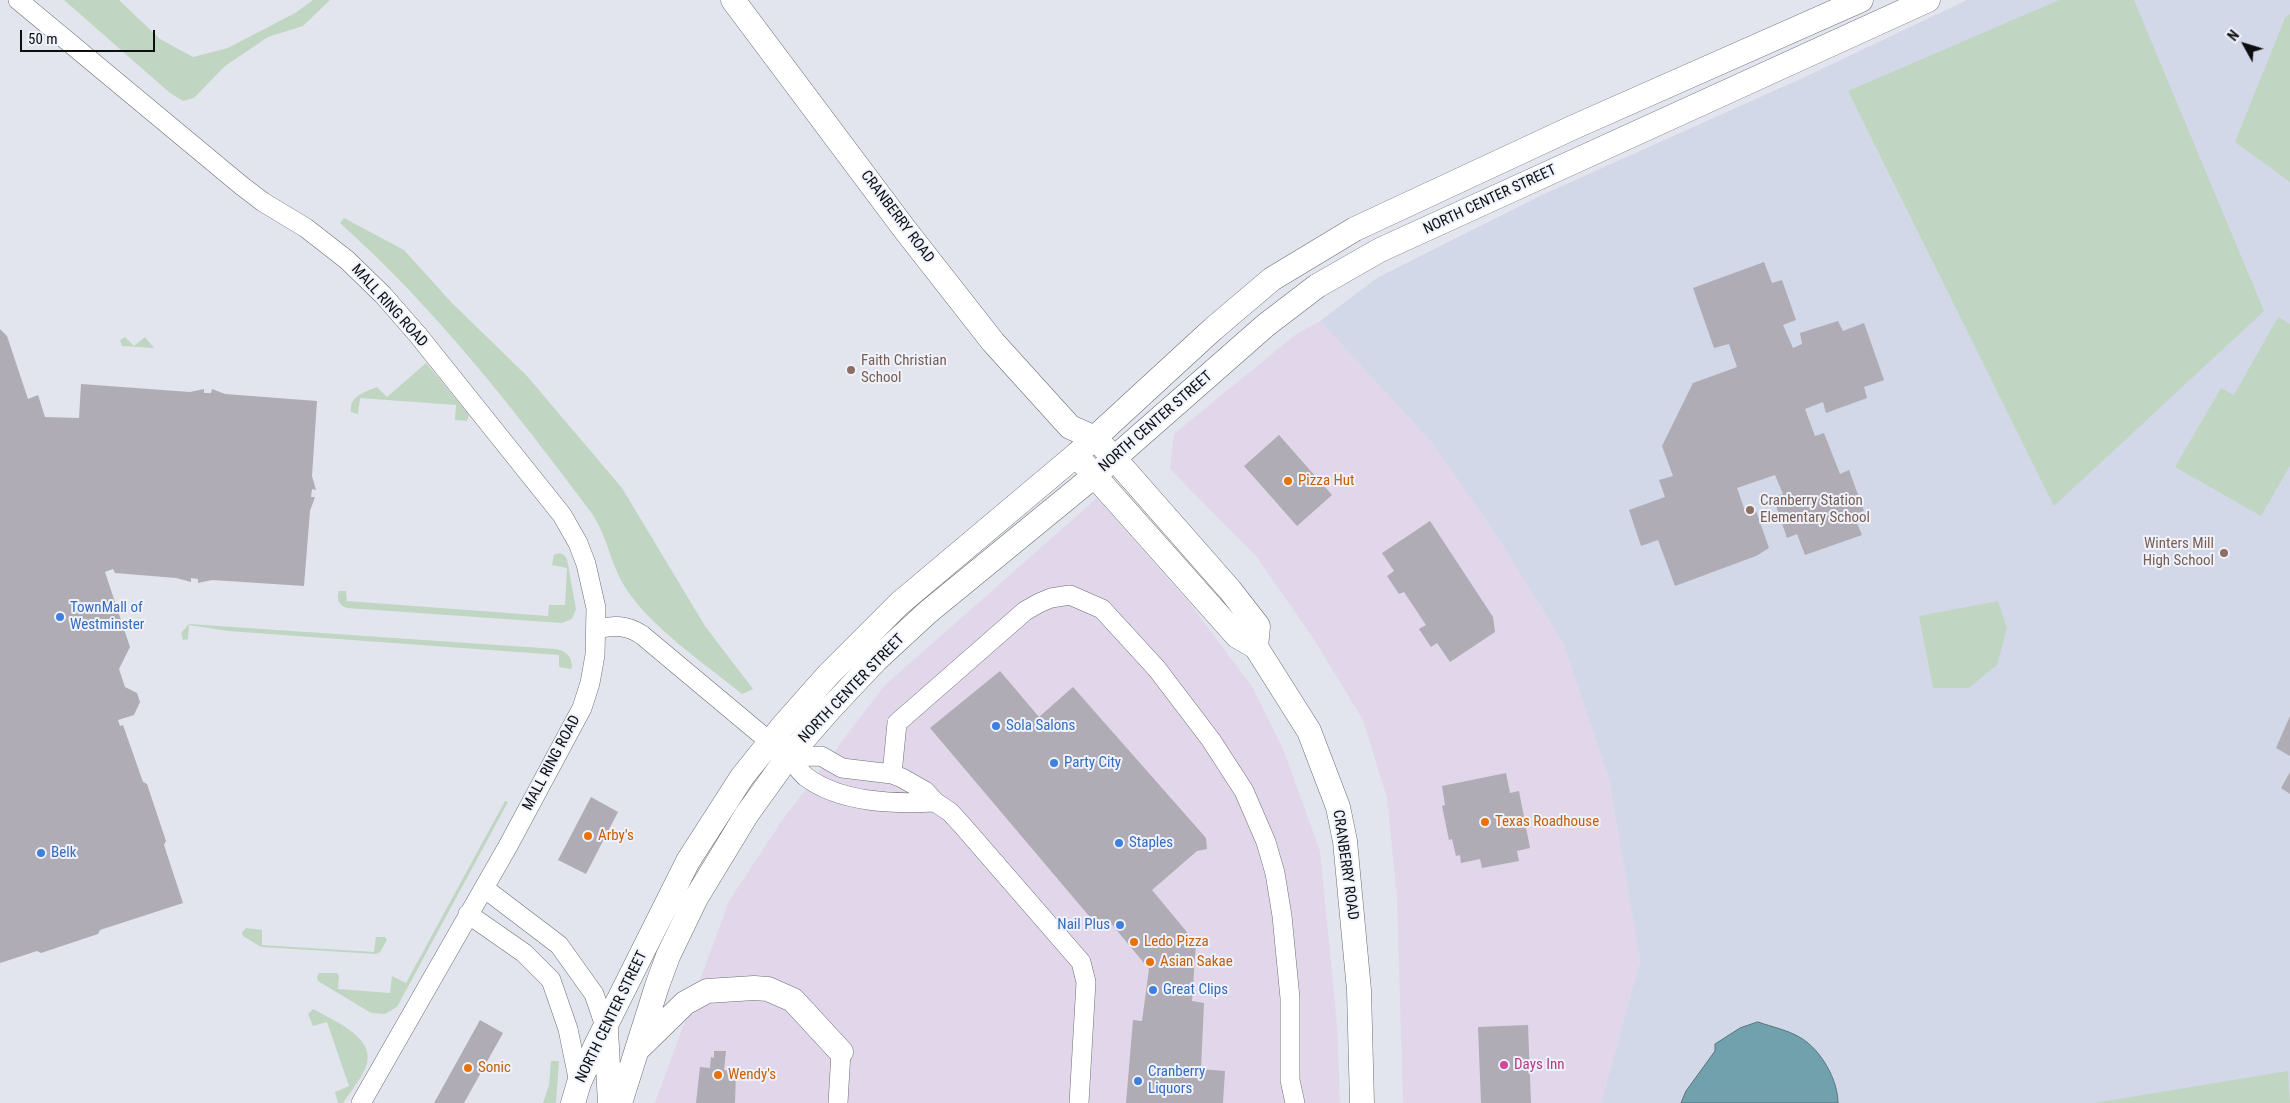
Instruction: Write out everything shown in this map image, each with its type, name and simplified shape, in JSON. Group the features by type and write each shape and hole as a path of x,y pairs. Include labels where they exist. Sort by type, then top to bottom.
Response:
{"street":[{"name":"MALL RING ROAD","path":"18,0 262,202 306,228 347,260 383,295 562,515 578,543 586,564 594,593 597,629 590,682 582,708 484,888 360,1103"},
{"name":"CRANBERRY ROAD","path":"733,0 906,231 987,335 1070,427 1095,438 1230,590 1258,626 1256,647"},
{"name":"NORTH CENTER STREET","path":"620,1103 668,956 696,898 779,750 828,675 900,602 1076,455 1213,329 1272,279 1355,229 1574,127 1861,0"},
{"name":"NORTH CENTER STREET","path":"576,1093 606,1026 688,861 742,778 779,750 928,612 1094,476 1266,324 1317,286 1380,250 1928,0"},
{"name":"CRANBERRY ROAD","path":"1070,427 1076,455 1237,636 1256,647 1309,731 1338,807 1344,841 1358,972 1362,1103"},
{"path":"892,774 897,723 1025,611 1038,603 1070,595 1102,609 1157,669 1211,740 1244,791 1266,842 1275,873 1282,916 1290,998 1290,1080 1295,1103"},
{"path":"597,629 621,626 632,628 779,750 806,777 831,790 894,804 935,802"},
{"path":"779,750 821,756 842,768 892,774 913,783 925,791 962,825 1081,962 1086,982 1079,1103"},
{"path":"484,888 559,945 594,994 606,1026 610,1103"},
{"path":"468,914 524,953 551,980 568,1029 576,1093"},
{"path":"636,1051 685,1003 707,991 768,989 793,1000 841,1052 838,1103"}],"shaded area":[{"path":"1967,0 2290,0 2290,1103 1601,1103 1640,961 1609,779 1563,643 1498,538 1433,444 1320,321 1377,278 1542,195 1807,76"},
{"path":"1320,321 1433,444 1498,538 1563,643 1609,779 1640,961 1601,1103 1403,1103 1397,897 1387,798 1363,720 1313,638 1256,556 1170,469 1174,434 1295,335"},
{"path":"1097,498 1191,605 1253,688 1283,749 1320,851 1337,1025 1340,1103 655,1103 729,901 781,822 884,686"}],"green space":[{"path":"64,0 119,0 160,39 193,57 228,48 295,13 313,0 330,0 303,26 268,37 225,66 194,98 183,101 170,93"},
{"path":"2059,0 2134,0 2264,311 2054,506 1848,91"},
{"path":"2290,14 2290,182 2235,142 2285,18"},
{"path":"344,218 404,250 451,302 527,376 622,488 705,626 753,689 742,694 679,644 635,602 620,578 596,520 561,472 502,397 441,325 409,290 340,223"},
{"path":"2278,317 2290,324 2290,466 2261,516 2175,467 2221,388 2234,395"},
{"path":"125,337 134,346 145,337 154,348 122,346 120,340"},
{"path":"426,363 469,415 467,421 455,420 456,405 360,398 358,414 351,412 353,402 359,395 377,387 387,397"},
{"path":"559,553 567,559 576,609 572,619 562,623 347,608 340,604 338,599 339,591 346,591 347,601 548,616 549,605 565,605 567,568 552,565 554,555"},
{"path":"1998,601 2007,628 1997,665 1969,688 1933,688 1919,616"},
{"path":"189,624 556,649 568,655 572,667 571,669 559,667 559,655 228,631 189,625 188,639 183,640 181,633"},
{"path":"505,801 508,802 397,1007 385,1014 371,1013 318,981 319,973 337,973 339,976 338,989 390,993 392,976 406,983"},
{"path":"246,928 262,930 262,945 374,952 376,937 385,937 387,940 380,952 376,954 261,947 243,936 242,932"},
{"path":"313,1009 350,1030 364,1045 367,1053 367,1063 363,1073 343,1103 338,1103 335,1092 349,1086 327,1022 313,1026 308,1014"},
{"path":"551,1061 559,1061 556,1103 543,1103 549,1085"},
{"path":"2288,1071 2290,1103 2094,1103"}],"water":[{"path":"1758,1022 1796,1035 1815,1050 1832,1075 1838,1103 1681,1103 1686,1091 1715,1051 1715,1044 1740,1028"}],"building":[{"path":"1764,262 1772,283 1782,280 1796,320 1783,325 1793,348 1802,344 1800,333 1838,321 1843,331 1864,323 1884,380 1864,387 1867,398 1826,413 1823,402 1805,409 1815,436 1824,433 1840,474 1849,470 1864,511 1853,514 1862,535 1805,555 1797,534 1787,538 1773,497 1783,494 1775,475 1737,488 1744,508 1754,505 1769,548 1756,556 1675,586 1658,540 1641,546 1629,510 1665,497 1659,480 1673,476 1662,446 1693,383 1737,367 1729,344 1714,348 1693,288"},
{"name":"TownMall of Westminster","path":"0,329 7,336 28,399 38,395 45,417 79,418 81,384 190,392 204,389 204,393 211,393 212,389 225,394 317,401 312,476 316,490 312,489 311,497 315,497 310,511 304,586 212,580 198,583 198,579 191,578 191,582 176,578 115,573 113,569 105,572 130,647 119,669 125,687 137,693 140,702 134,715 118,720 120,726 123,725 143,782 147,784 166,841 164,845 183,903 100,930 98,934 41,953 37,951 0,963"},
{"name":"Pizza Hut","path":"1279,435 1332,495 1297,526 1244,466"},
{"path":"1430,521 1493,617 1495,632 1450,662 1437,643 1431,647 1419,629 1426,625 1404,592 1399,594 1387,576 1394,571 1382,553"},
{"path":"1000,671 1039,717 1073,687 1206,838 1207,849 1197,851 1152,890 1196,943 1192,1001 1204,1003 1201,1069 1225,1071 1223,1103 1126,1103 1133,1020 1142,1021 1149,969 1109,921 1100,929 930,728"},
{"path":"2290,716 2290,756 2276,748"},
{"path":"2290,772 2290,794 2281,788"},
{"name":"Texas Roadhouse","path":"1506,773 1510,793 1519,791 1530,848 1517,851 1519,861 1482,868 1480,859 1461,863 1460,855 1456,856 1452,839 1449,840 1442,806 1445,805 1442,786"},
{"name":"Arby's","path":"591,797 618,812 586,874 558,860"},
{"name":"Sonic","path":"480,1020 503,1033 464,1103 434,1103"},
{"name":"Days Inn","path":"1528,1025 1531,1103 1481,1103 1478,1027"},
{"name":"Wendy's","path":"714,1051 726,1051 724,1070 736,1071 735,1103 696,1103 700,1067 710,1068 711,1057 714,1058"}],"place":[{"name":"Faith Christian School","path":"851,370"},
{"name":"Pizza Hut","path":"1288,481"},
{"name":"Cranberry Station Elementary School","path":"1750,510"},
{"name":"Winters Mill High School","path":"2224,553"},
{"name":"TownMall of Westminster","path":"60,617"},
{"name":"Sola Salons","path":"996,726"},
{"name":"Party City","path":"1054,763"},
{"name":"Texas Roadhouse","path":"1485,822"},
{"name":"Arby's","path":"588,836"},
{"name":"Staples","path":"1119,843"},
{"name":"Belk","path":"41,853"},
{"name":"Nail Plus","path":"1120,925"},
{"name":"Ledo Pizza","path":"1134,942"},
{"name":"Asian Sakae","path":"1150,962"},
{"name":"Great Clips","path":"1153,990"},
{"name":"Days Inn","path":"1504,1065"},
{"name":"Sonic","path":"468,1068"},
{"name":"Wendy's","path":"718,1075"},
{"name":"Cranberry Liquors","path":"1138,1081"}]}
